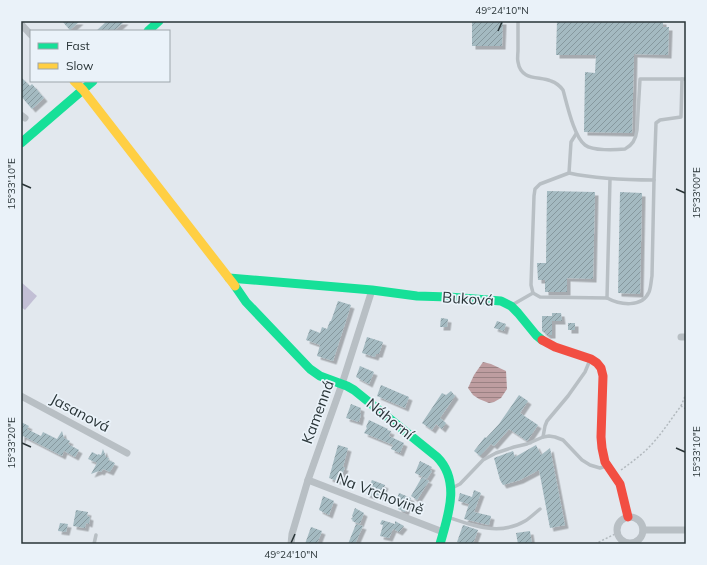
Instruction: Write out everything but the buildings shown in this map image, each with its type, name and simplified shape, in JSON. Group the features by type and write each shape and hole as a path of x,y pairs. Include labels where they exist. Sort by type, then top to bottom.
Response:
{"street":[{"path":"149,30 159,21"},
{"path":"22,27 30,33"},
{"name":"Náhorní","path":"75,82 83,90 246,302 310,369 320,376 354,390 437,457 445,467 450,477 452,488"},
{"path":"21,143 92,82"},
{"name":"Buková","path":"228,278 372,290 417,296 500,301 511,306 518,312 536,335 542,340 555,347 591,359"},
{"name":"Kamenná","path":"291,544 292,534 308,480 342,384 372,290"},
{"path":"591,359 601,368 603,376 602,442 604,458 607,466 622,488 628,516"},
{"name":"Jasanová","path":"21,396 127,453"},
{"name":"Na Vrchovině","path":"308,480 443,532"},
{"path":"440,544 452,488"},
{"path":"628,516 632,516 639,520 643,526 643,530 641,537 632,543 621,540 617,533 618,524 628,516"},
{"path":"643,530 686,530"}],"lane":[{"path":"518,21 518,62 520,69 533,77 553,81 564,90 576,134 581,142 588,147 622,149 627,148 634,142 637,134 640,78 684,79 681,117 660,120 656,123 652,276 649,292 644,299 636,303 624,304 607,298 540,297 533,293 531,285 534,196 535,189 540,184 569,173 586,177 610,179 654,180"},
{"path":"569,173 571,142 576,134"},
{"path":"607,298 610,179"},
{"path":"511,306 533,293"},
{"path":"543,437 547,421 568,396 585,372 591,359"},
{"path":"452,488 460,484 483,460 496,453 528,444 543,437 555,437 562,440 582,460 590,465 600,468 607,466"},
{"path":"447,517 470,525 486,528 509,528 524,522 540,509"},
{"path":"94,544 96,535"}],"path":[{"path":"614,475 652,444 681,406 686,394"},
{"path":"681,406 686,409"},
{"path":"595,544 617,533"}],"shaded area":[{"path":"21,282 37,296 25,310 21,307"},
{"path":"483,362 506,371 507,389 501,398 494,402 489,403 479,399 473,395 468,388 474,375"}],"traffic: fast":[{"path":"149,30 159,21"},
{"path":"21,143 92,82"},
{"path":"229,278 372,290 417,296 501,301 511,306 542,340"},
{"path":"235,286 246,302 310,369 320,376 354,390 437,457 444,466 449,477 451,488 449,510 440,544"}],"traffic: slow":[{"path":"75,82 83,90 235,286"}],"traffic: jam":[{"path":"542,340 555,347 591,359 601,368 603,376 602,448 605,462 620,484 628,517"}]}
